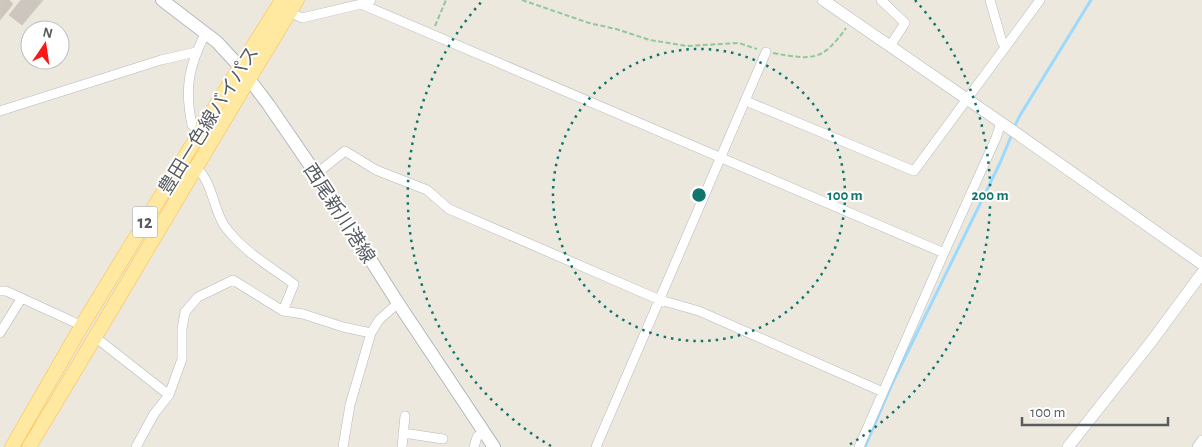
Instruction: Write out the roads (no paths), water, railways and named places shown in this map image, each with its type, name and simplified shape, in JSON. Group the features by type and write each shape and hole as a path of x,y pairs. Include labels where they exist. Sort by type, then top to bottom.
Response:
{"main road":[{"name":"西尾新川港線","path":"162,0 206,32 244,73 268,104 316,174 494,447"},
{"name":"豊田一色線バイパス","path":"12,447 82,327 286,6 297,0"},
{"name":"豊田一色線バイパス","path":"29,447 195,167 244,73"}],"street":[{"path":"286,6 302,18 362,4 371,0"},
{"path":"823,0 1202,264"},
{"path":"881,0 905,24 890,46"},
{"path":"990,0 1002,42 1006,47"},
{"path":"746,101 914,171 1040,0"},
{"path":"362,4 944,253"},
{"path":"192,125 187,96 191,66 206,32"},
{"path":"0,111 161,60 196,52"},
{"path":"596,447 766,52"},
{"path":"859,447 996,138 1005,126"},
{"path":"316,174 345,151 376,170 427,190 449,209 660,300 699,311 883,392"},
{"path":"195,167 207,179 216,208 224,225 252,253 294,284 283,311"},
{"path":"1068,447 1151,342 1202,273"},
{"path":"136,447 154,414 170,394 182,359 182,329 185,312 198,297 233,280 283,311 304,314 342,327 371,333"},
{"path":"0,291 6,291 82,327"},
{"path":"0,333 21,299"},
{"path":"343,447 350,405 371,333 379,320 398,302"},
{"path":"95,338 170,394"},
{"path":"402,447 406,416"},
{"path":"474,447 477,437 483,432"},
{"path":"403,433 443,438"}],"waterway":[{"path":"1014,128 1091,0"},
{"path":"865,447 892,384 1000,163 1012,134"}]}
